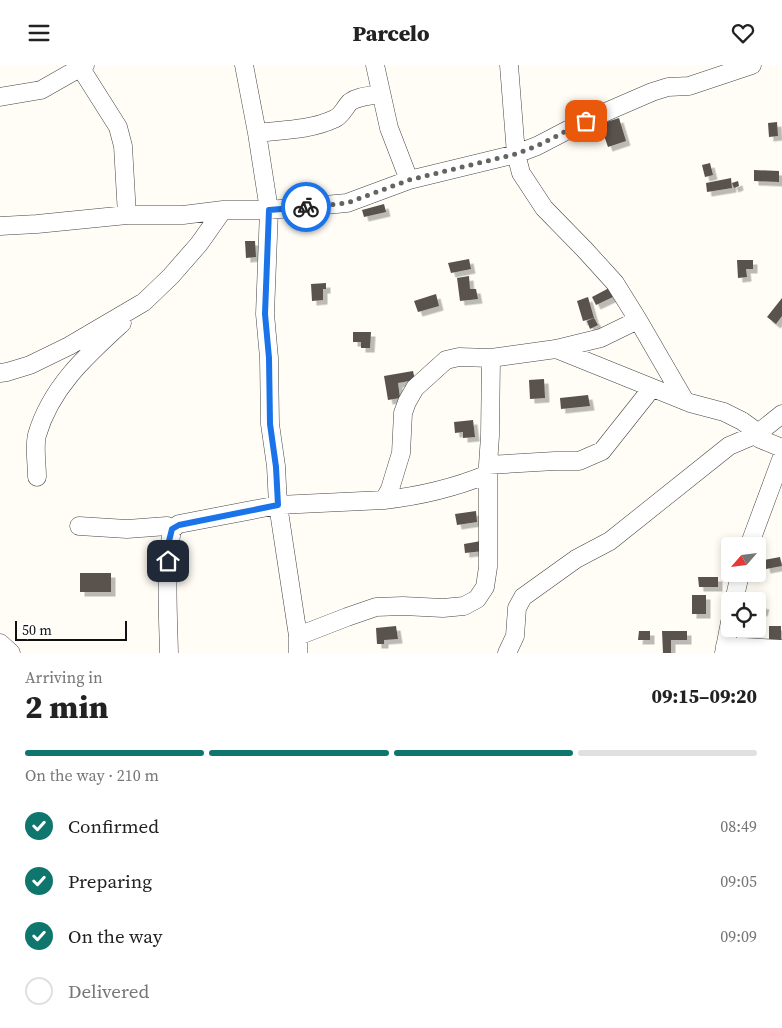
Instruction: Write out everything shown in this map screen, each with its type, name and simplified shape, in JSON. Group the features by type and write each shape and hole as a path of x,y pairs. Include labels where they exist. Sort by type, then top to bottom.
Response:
{"street":[{"path":"244,65 269,210 265,314 269,358 270,424 276,467 278,505 298,645 346,617 376,607 443,608 464,606 477,599 485,587 488,567 491,358"},
{"path":"375,65 389,128 409,180"},
{"path":"509,65 516,154 521,173 535,196 615,283 685,401"},
{"path":"0,226 126,215 183,215 223,210 269,210 347,203 409,180 516,154 537,146 652,91 668,87 689,86 752,65"},
{"path":"0,97 41,90 82,66 118,127 123,146 126,215"},
{"path":"257,133 294,129 327,122 339,117 351,102 357,98 380,94"},
{"path":"38,477 37,436 53,399 76,366 170,276 199,244 223,210"},
{"path":"0,373 7,373 30,365 68,346 144,301"},
{"path":"384,500 390,489 401,453 403,413 415,387 446,360 459,357 491,358 556,349 601,338 638,320"},
{"path":"556,349 685,401 724,413 742,421 764,441 782,448"},
{"path":"169,653 167,609 168,545 172,529 179,525 278,505 384,500 408,497 453,487 488,470 555,461 579,461 602,451 652,388"},
{"path":"507,653 515,636 517,608 523,597 576,559 617,536 729,446 757,435 782,414"},
{"path":"752,537 782,457"},
{"path":"79,526 127,529 168,526 172,529"},
{"path":"0,643 11,653"},
{"path":"724,649 782,649"}],"building":[{"path":"619,118 626,141 608,147 600,124"},
{"path":"777,122 778,136 769,137 768,123"},
{"path":"710,163 713,175 705,177 702,165"},
{"path":"754,170 779,171 779,182 754,181"},
{"path":"731,178 732,188 707,192 706,183"},
{"path":"738,181 739,186 734,188 732,183"},
{"path":"384,204 386,212 364,217 362,210"},
{"path":"245,241 255,241 256,257 246,258"},
{"path":"469,259 471,269 451,273 448,263"},
{"path":"737,260 753,260 753,269 746,269 747,277 738,278"},
{"path":"469,276 470,289 476,289 478,299 460,301 457,278"},
{"path":"326,283 326,289 323,289 323,300 312,301 311,284"},
{"path":"611,287 615,296 596,305 592,297"},
{"path":"436,294 439,306 418,312 414,301"},
{"path":"588,297 594,318 583,321 577,301"},
{"path":"782,298 782,316 776,324 767,317"},
{"path":"594,318 598,325 590,329 587,321"},
{"path":"353,332 371,332 370,348 361,348 361,342 353,342"},
{"path":"413,371 415,380 398,383 400,398 388,400 384,376"},
{"path":"544,379 545,398 530,399 529,380"},
{"path":"588,395 590,406 561,409 560,398"},
{"path":"473,420 475,437 463,438 463,432 455,433 454,422"},
{"path":"476,511 477,522 457,525 455,514"},
{"path":"481,541 483,551 465,553 464,544"},
{"path":"780,557 782,566 766,569 766,560"},
{"path":"80,573 111,573 111,592 80,592"},
{"path":"698,577 718,577 718,587 699,587"},
{"path":"692,595 706,595 706,614 692,614"},
{"path":"396,626 398,639 384,640 384,644 377,644 376,628"},
{"path":"769,626 781,626 781,640 769,640"},
{"path":"639,631 650,631 650,640 638,640"},
{"path":"662,631 687,631 687,640 671,640 671,653 663,653"}],"way so far":[{"path":"306,207 347,203 409,180 516,154 537,146 586,121"}],"route":[{"path":"168,561 168,545 172,529 179,525 278,505 276,467 270,424 269,358 265,314 269,210 306,207"}]}
